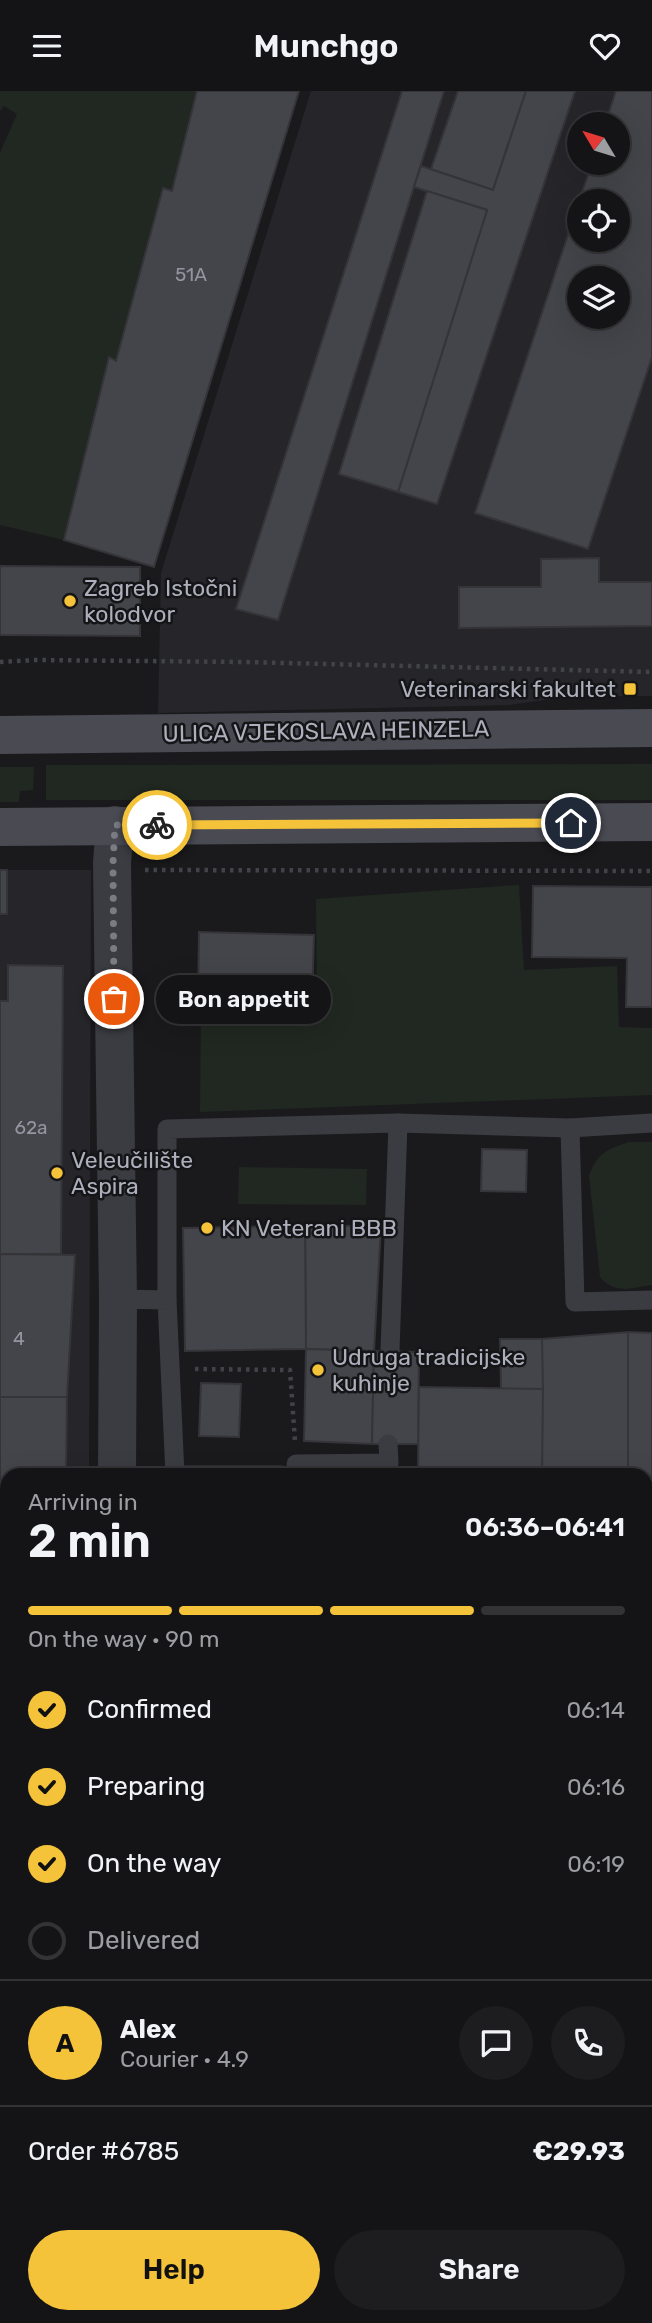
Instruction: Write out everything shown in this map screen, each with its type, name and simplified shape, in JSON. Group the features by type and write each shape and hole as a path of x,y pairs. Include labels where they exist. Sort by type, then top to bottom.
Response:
{"main road":[{"name":"ULICA VJEKOSLAVA HEINZELA","path":"0,735 652,728"},
{"path":"0,827 652,822"}],"street":[{"path":"115,825 113,863 117,1468"}],"lane":[{"path":"175,1468 167,1300 167,1129 398,1123 570,1128 652,1123"},
{"path":"390,1351 398,1123"},
{"path":"570,1128 575,1301 652,1300"},
{"path":"118,1299 167,1300"},
{"path":"318,1468 389,1463 388,1444"}],"path":[{"path":"0,662 244,662 652,672"},
{"path":"139,870 652,871"},
{"path":"170,1368 290,1370 289,1468"}],"shaded area":[{"path":"0,91 197,91 172,191 163,189 116,361 109,358 64,540 0,525 0,153 17,114 4,106 0,111"},
{"path":"311,91 652,91 652,696 572,696 510,705 158,713 161,573"},
{"path":"652,764 652,800 46,800 46,765"},
{"path":"0,767 34,767 33,790 20,791 19,802 0,802"},
{"path":"0,870 91,870 89,1468 0,1468"},
{"path":"519,885 524,970 617,966 619,1027 652,1028 652,1095 200,1112 201,1009 317,1008 316,899"},
{"path":"629,1142 652,1142 652,1285 624,1289 606,1283 600,1277 589,1176 604,1153"},
{"path":"239,1167 367,1169 366,1205 238,1204"}],"building":[{"path":"197,91 299,91 154,567 64,540 109,357 116,361 163,188 172,191"},
{"path":"402,91 444,91 278,620 236,609"},
{"path":"458,91 526,91 493,190 431,169"},
{"path":"526,91 575,91 437,504 398,492 487,210 414,187 421,166 493,190"},
{"path":"616,91 652,91 652,357 588,549 475,513 567,238 567,252 630,252 630,189 583,189 588,175 630,175 630,112 609,112"},
{"path":"427,191 487,210 398,492 339,474"},
{"path":"599,558 599,582 652,582 652,626 459,628 459,587 541,587 541,559"},
{"name":"Zagreb Istočni kolodvor","path":"0,566 140,567 140,636 0,635"},
{"path":"0,870 7,870 7,914 0,914"},
{"path":"533,886 652,887 652,1007 626,1007 627,958 532,957"},
{"path":"199,932 314,935 312,1002 198,1000"},
{"path":"8,965 63,966 61,1254 0,1254 0,1001 8,1001"},
{"path":"482,1149 527,1150 526,1192 481,1191"},
{"path":"305,1226 381,1226 374,1351 306,1349"},
{"path":"305,1226 306,1349 185,1351 183,1228"},
{"path":"0,1254 75,1255 67,1397 0,1397"},
{"path":"628,1332 628,1468 542,1468 542,1339"},
{"path":"628,1332 652,1333 652,1468 628,1468"},
{"path":"500,1339 542,1339 543,1389 501,1389"},
{"path":"306,1349 374,1351 372,1444 304,1441"},
{"path":"374,1351 419,1352 418,1444 372,1444"},
{"path":"201,1383 241,1384 239,1437 199,1436"},
{"path":"419,1387 543,1389 542,1468 418,1468"},
{"path":"0,1397 67,1397 66,1468 0,1468"}],"way so far":[{"path":"114,999 115,825 157,825"}],"place":[{"name":"Zagreb Istočni kolodvor","path":"70,601"},
{"name":"Veterinarski fakultet","path":"630,689"},
{"name":"Bon appetit","path":"114,999"},
{"name":"Veleučilište Aspira","path":"57,1173"},
{"name":"KN Veterani BBB","path":"207,1228"},
{"name":"Udruga tradicijske kuhinje","path":"318,1370"}],"route":[{"path":"157,825 571,823"}]}
